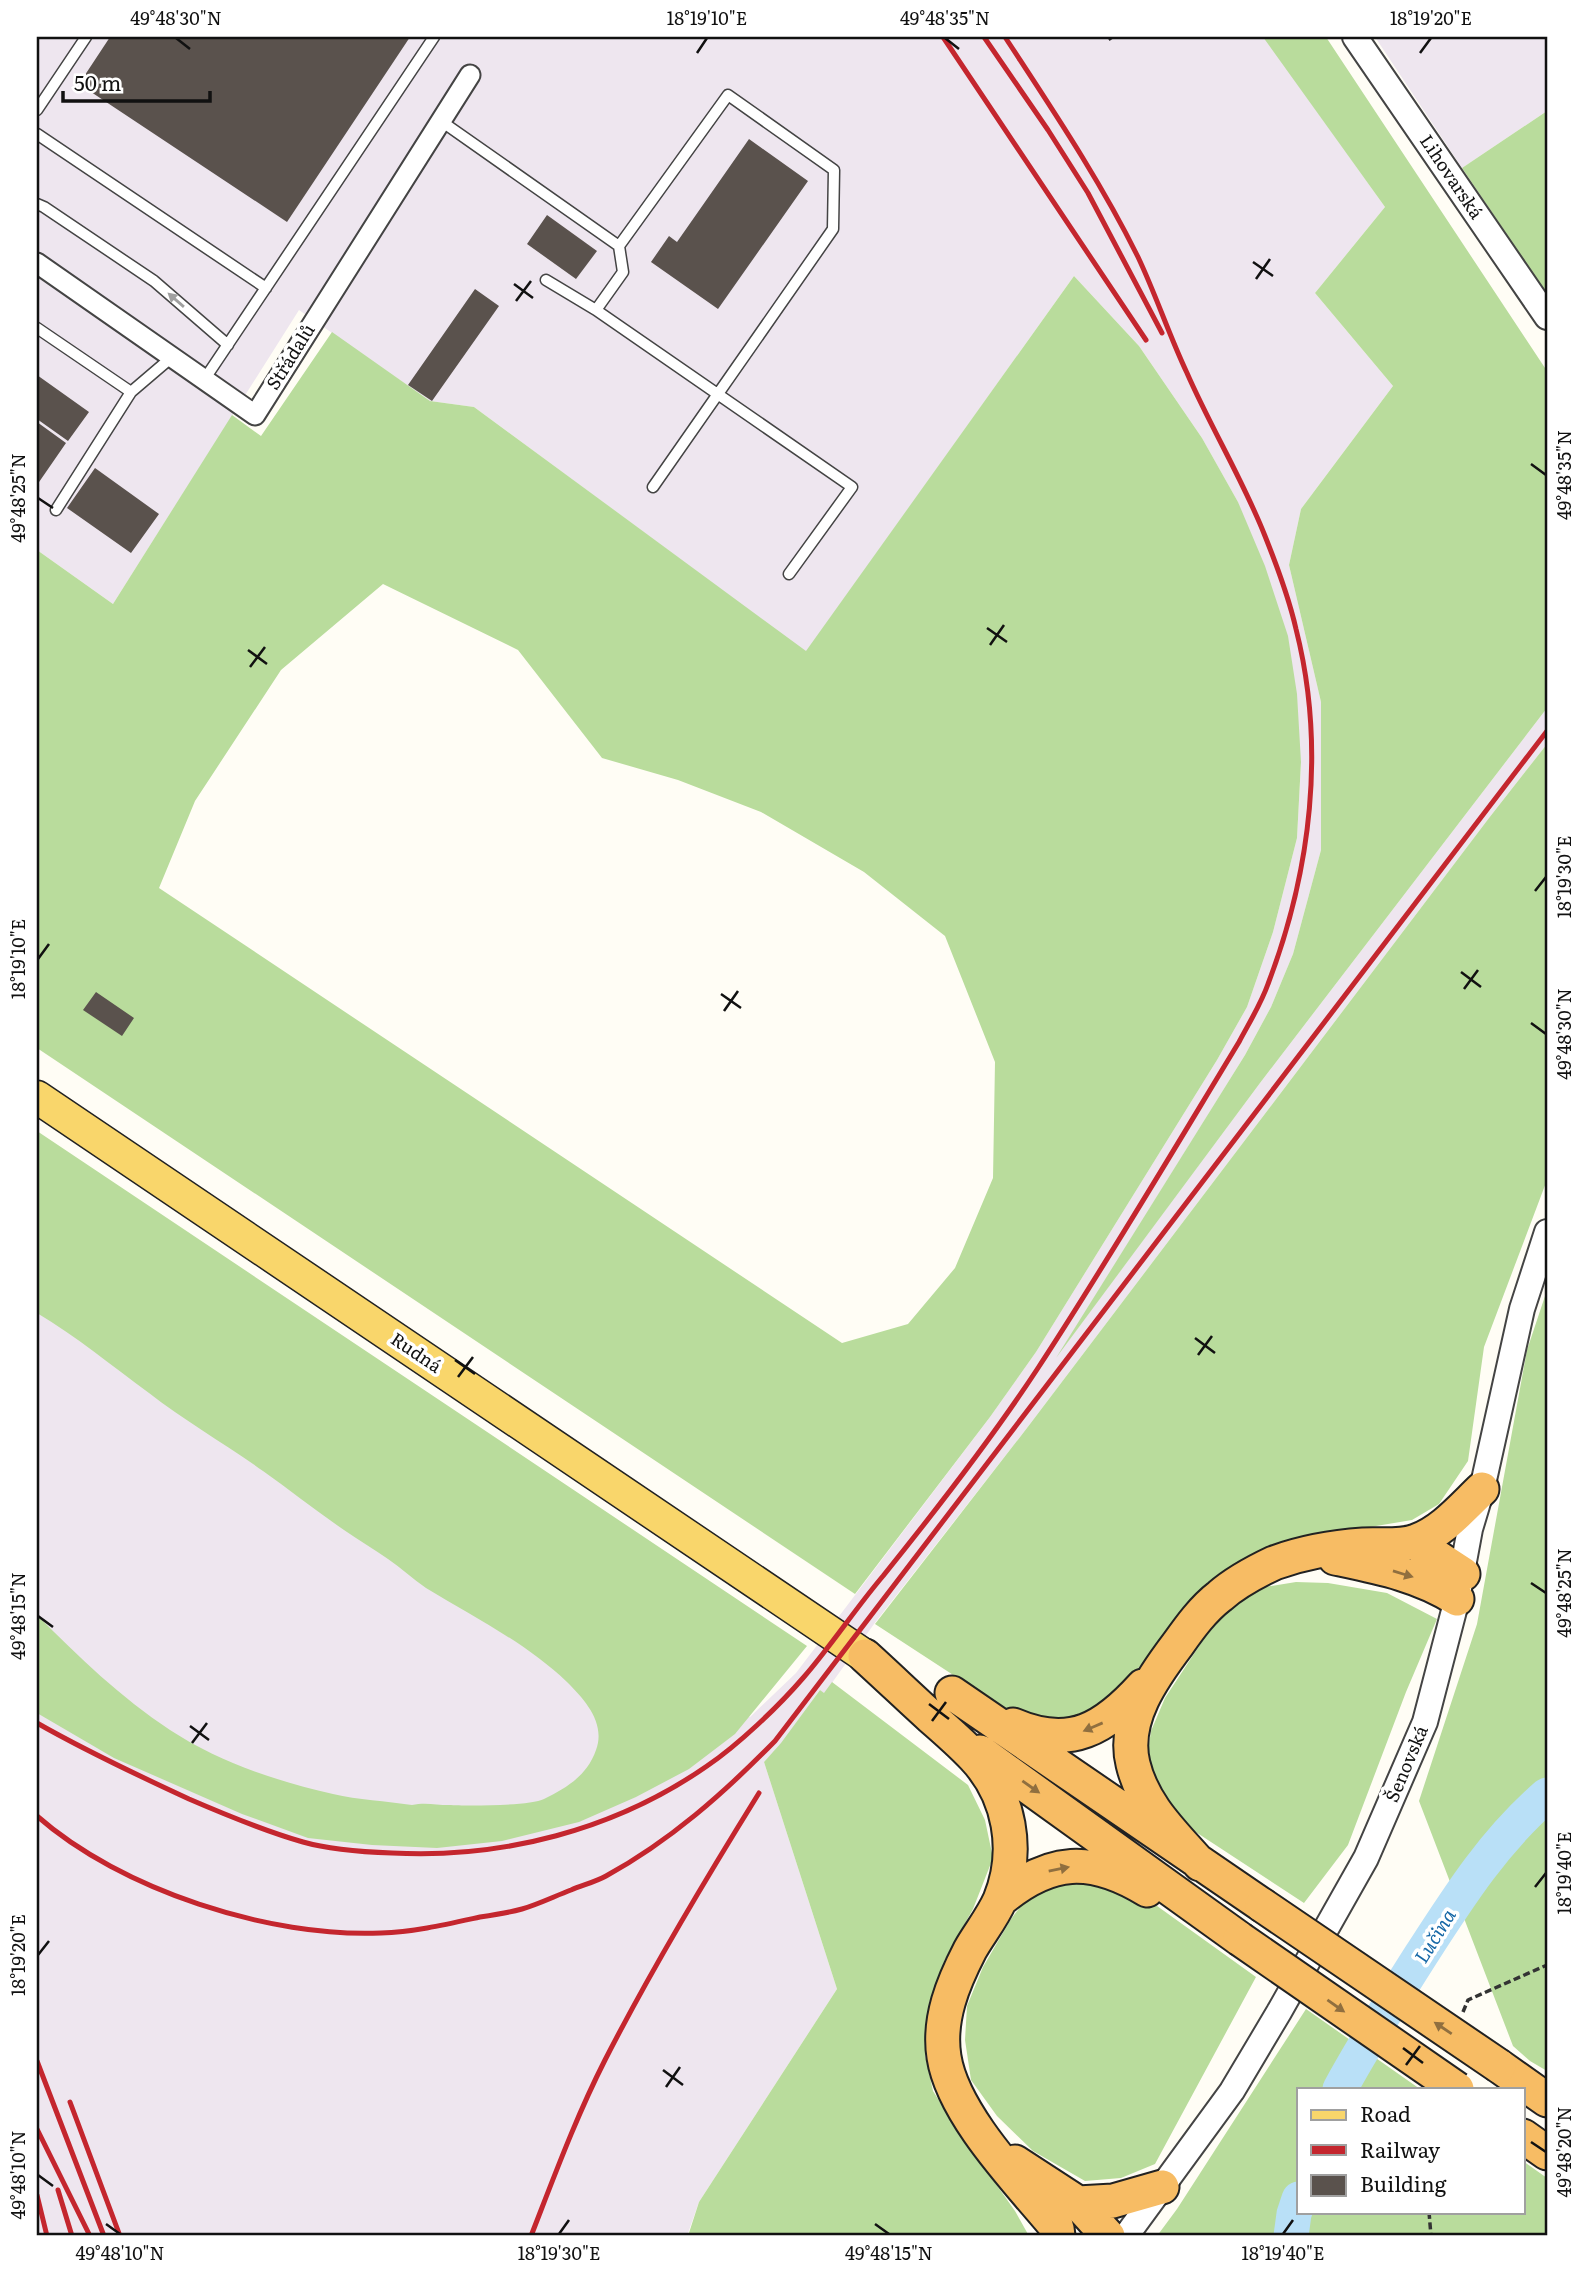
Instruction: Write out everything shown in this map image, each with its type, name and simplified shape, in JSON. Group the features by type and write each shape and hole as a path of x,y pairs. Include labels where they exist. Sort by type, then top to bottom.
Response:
{"highway":[{"path":"1200,1864 1144,1798 1131,1756 1131,1737 1137,1712 1162,1666 1193,1623 1217,1597 1265,1568 1312,1553 1358,1545 1414,1542 1433,1533 1482,1489"},
{"path":"1414,1542 1460,1586"},
{"path":"1312,1553 1403,1573 1437,1586 1460,1586"},
{"path":"865,1656 943,1707 1155,1830 1200,1864 1543,2095"},
{"path":"943,1707 1044,1734 1076,1734 1093,1728 1119,1712 1162,1666"},
{"path":"943,1707 999,1792 1009,1820 1011,1848 1000,1900 957,1975 947,2002 943,2035 944,2056 950,2081 967,2113 1063,2234"},
{"path":"943,1707 1063,1810 1237,1937 1456,2088"},
{"path":"1000,1900 1022,1883 1047,1871 1095,1866 1144,1888 1208,1931 1237,1937"},
{"path":"1524,2137 1547,2153"},
{"path":"989,2144 1078,2203 1108,2236"},
{"path":"1078,2203 1113,2201 1162,2187"}],"main road":[{"name":"Rudná","path":"37,1097 865,1656"}],"street":[{"name":"Lihovarská","path":"1355,37 1547,317"},
{"name":"Střádalů","path":"37,263 255,415 470,75"},
{"name":"Šenovská","path":"1126,2236 1232,2091 1279,2012 1366,1857 1425,1723 1460,1586 1522,1309 1547,1232"}],"lane":[{"path":"37,110 86,37"},
{"path":"204,380 434,37"},
{"path":"596,310 623,272 620,246 728,94 834,170 832,229 653,486"},
{"path":"440,120 620,246"},
{"path":"37,134 266,288"},
{"path":"37,204 154,281 228,345"},
{"path":"546,280 596,310 852,487 789,574"},
{"path":"37,328 131,392"},
{"path":"56,510 131,392 172,358"}],"path":[{"path":"1468,2000 1547,1965"},
{"path":"1429,2214 1431,2236"}],"shaded area":[{"path":"37,37 1264,37 1385,207 1315,293 1393,386 1301,509 1289,565 1321,702 1321,850 1293,954 1271,1007 1245,1055 1063,1348 1260,1083 1547,708 1547,744 1027,1428 874,1624 824,1694 820,1690 781,1744 764,1762 837,1989 699,2202 687,2236 37,2236 37,1205 750,1717 796,1673 1036,1352 1247,1007 1273,932 1297,838 1301,762 1238,502 1202,438 1139,346 1074,276 806,652 474,407 430,401 299,310 113,604 37,550"},
{"path":"1375,37 1547,37 1547,111 1462,168"}],"green space":[{"path":"1263,37 1326,37 1547,371 1547,708 1260,1083 1056,1358 1245,1055 1271,1007 1293,954 1321,850 1321,702 1289,565 1301,509 1393,386 1315,293 1385,207"},
{"path":"1547,111 1547,294 1462,168"},
{"path":"1074,276 1139,346 1202,438 1238,502 1265,566 1288,636 1297,694 1301,762 1297,838 1273,932 1247,1007 1036,1352 855,1594 37,1048 37,550 113,604 232,415 261,436 332,332 430,401 474,407 806,651","holes":["383,584 518,650 602,758 678,780 761,812 864,872 945,936 995,1062 993,1178 955,1268 908,1324 842,1343 159,888 195,801 281,670"]},
{"path":"1547,744 1547,1180 1484,1347 1468,1461 1439,1504 1412,1520 1310,1537 1205,1591 1108,1703 1082,1722 1048,1723 1013,1714 875,1624"},
{"path":"37,1131 807,1646 735,1734 689,1769 636,1797 579,1822 502,1841 437,1848 308,1838 242,1814 114,1758 37,1713 37,1615 117,1690 170,1730 208,1752 248,1769 333,1794 412,1805 498,1805 537,1801 560,1790 581,1774 592,1759 598,1740 596,1721 581,1696 534,1655 426,1588 37,1313"},
{"path":"1547,1290 1547,2071 1513,2046 1419,1801 1477,1624 1527,1350"},
{"path":"1296,1582 1328,1583 1387,1593 1437,1619 1348,1845 1304,1903 1182,1823 1154,1789 1147,1758 1151,1731 1165,1698 1205,1637 1230,1608 1265,1587"},
{"path":"832,1682 968,1785 985,1820 993,1858 973,1909 945,1959 929,2003 925,2055 933,2091 1015,2211 1029,2236 688,2236 699,2202 837,1989 764,1762 820,1690 824,1693"},
{"path":"1085,1881 1132,1888 1256,1977 1155,2164 1121,2178 1085,2181 1033,2151 997,2116 971,2080 965,2040 967,2006 983,1967 1011,1919 1027,1898 1056,1885"},
{"path":"1306,2009 1419,2088 1297,2088 1297,2214 1524,2214 1524,2162 1547,2178 1547,2236 1157,2236"}],"building":[{"path":"110,37 410,37 287,222 79,84"},
{"path":"749,139 808,181 718,309 651,262 669,236 677,242"},
{"path":"547,215 597,251 576,279 527,244"},
{"path":"475,289 499,306 432,401 408,385"},
{"path":"37,375 89,412 68,441 37,419"},
{"path":"37,422 66,443 37,485"},
{"path":"95,468 159,514 131,553 67,508"},
{"path":"96,992 134,1018 122,1036 83,1010"}],"waterway":[{"name":"Lučina","path":"1341,2088 1435,1933 1464,1891 1510,1831 1547,1795"},
{"name":"Lučina","path":"1291,2236 1297,2205"}],"railway":[{"path":"943,37 1146,340"},
{"path":"984,37 1088,193 1162,333"},
{"path":"37,1723 131,1772 231,1817 303,1842 347,1850 433,1854 516,1845 596,1823 672,1788 732,1747 793,1689 963,1474 1064,1328 1239,1042 1265,991 1283,941 1304,853 1312,763 1305,673 1296,629 1282,582 1256,515 1180,359 1138,257 1092,173 1005,37"},
{"path":"37,1816 71,1842 153,1887 246,1918 338,1932 406,1931 522,1909 602,1878 674,1832 736,1779 775,1741 1547,731"},
{"path":"531,2236 575,2125 605,2060 679,1925 759,1793"},
{"path":"37,2061 104,2236"},
{"path":"70,2102 120,2236"},
{"path":"37,2129 90,2236"},
{"path":"58,2190 72,2236"},
{"path":"37,2195 47,2236"}]}
